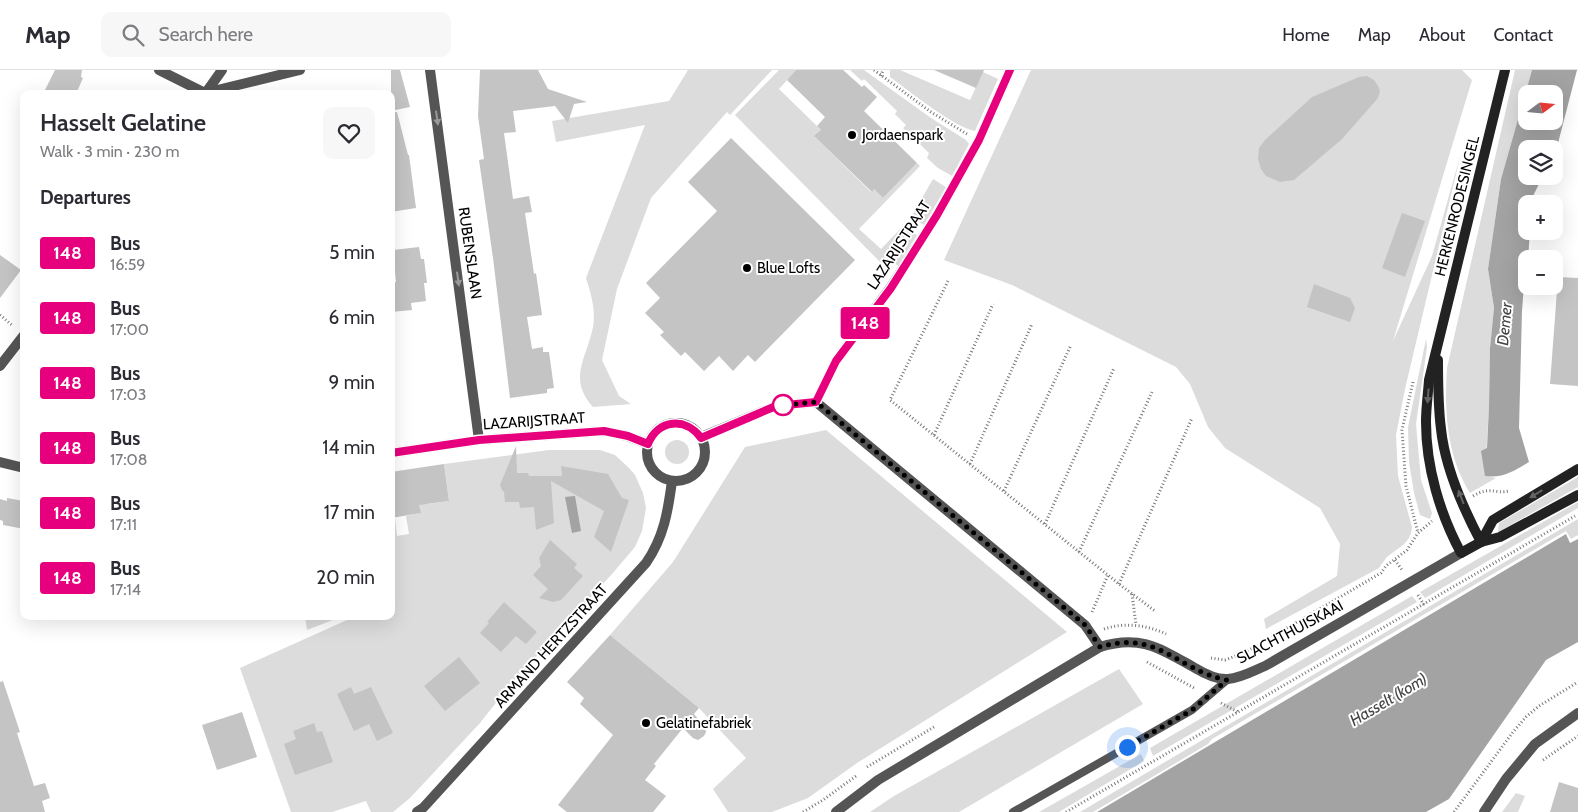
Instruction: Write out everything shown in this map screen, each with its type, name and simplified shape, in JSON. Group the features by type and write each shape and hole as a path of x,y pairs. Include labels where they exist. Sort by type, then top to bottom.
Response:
{"street":[{"path":"159,70 199,90"},
{"path":"207,90 222,70"},
{"path":"217,90 300,70"},
{"name":"RUBENSLAAN","path":"430,70 479,440"},
{"name":"LAZARIJSTRAAT","path":"816,402 836,361 891,288 937,215 979,140 1010,70"},
{"name":"HERKENRODESINGEL","path":"1461,553 1443,514 1431,469 1426,423 1429,380 1505,70"},
{"path":"0,366 20,340"},
{"name":"HERKENRODESINGEL","path":"1438,349 1438,399 1441,431 1447,459 1480,542"},
{"path":"701,438 776,406 816,402 1085,625 1100,647"},
{"path":"667,424 685,424 693,428 701,438 705,446 705,456 699,470 686,479 672,481 660,476 650,466 647,454 648,444 659,429 667,424"},
{"name":"LAZARIJSTRAAT","path":"395,452 479,440 604,431 628,436 648,444"},
{"path":"0,462 20,467"},
{"name":"SLACHTHUISKAAI","path":"1480,542 1493,520 1578,469"},
{"name":"ARMAND HERTZSTRAAT","path":"418,812 646,563 663,530 667,517 672,481"},
{"name":"SLACHTHUISKAAI","path":"1227,680 1243,676 1265,666 1480,542 1500,537 1578,495"},
{"path":"836,812 878,780 1100,647 1124,642 1150,645 1212,677 1227,680"},
{"path":"1484,812 1506,778 1535,744 1578,713"}],"lane":[{"name":"SLACHTHUISKAAI","path":"1013,812 1192,710 1227,680"}],"path":[{"path":"874,70 931,112 979,140"},
{"path":"881,76 884,70"},
{"path":"948,281 890,400 1118,584 1155,611"},
{"path":"934,435 993,304"},
{"path":"970,464 1032,324"},
{"path":"1004,491 1071,345"},
{"path":"1045,524 1114,368"},
{"path":"1079,552 1152,392"},
{"path":"1410,394 1402,430 1406,486 1418,533"},
{"path":"1118,584 1192,418"},
{"path":"1463,502 1484,490 1491,489 1496,492 1514,490"},
{"path":"1233,658 1381,573 1407,550 1418,533 1443,514"},
{"path":"1066,812 1578,514"},
{"path":"1088,629 1096,622 1091,616 1093,605 1108,575"},
{"path":"1132,594 1136,625"},
{"path":"1145,661 1238,712"},
{"path":"1454,812 1526,717 1539,706 1578,682"}],"shaded area":[{"path":"688,70 772,70 730,115 727,112 651,198 617,289 602,360 619,396 631,404 593,407 585,397 580,377 594,321 593,302 586,278 645,125 556,142 552,121 669,101"},
{"path":"779,70 796,70 779,89 821,130 815,137 871,192 874,189 883,198 917,163 920,166 859,229 881,249 903,226 917,235 898,266 889,259 882,264 735,115"},
{"path":"850,70 864,70 931,118 966,140 969,144 952,176 938,168 927,158 929,153 903,128 906,125 895,114 897,111 864,79 862,81"},
{"path":"890,70 900,70 970,100 983,72 998,79 975,131 956,123 920,99 890,77"},
{"path":"1031,70 1462,70 1472,80 1393,341 1432,256 1461,153 1405,389 1396,435 1398,476 1412,527 1411,533 1406,542 1386,558 1379,568 1266,629 1264,619 1337,576 1340,544 1320,508 1225,448 1208,427 1190,384 1176,367 1012,285 944,260"},
{"path":"1515,70 1532,70 1528,85 1518,85 1518,119 1501,179 1488,269 1494,308 1490,348 1485,476 1496,478 1470,493 1456,464 1449,433 1446,401 1447,368"},
{"path":"933,179 946,187 924,225 911,217"},
{"path":"1426,339 1427,347 1416,424 1421,480 1432,513 1430,519 1420,515 1414,493 1409,462 1408,427"},
{"path":"826,430 1067,632 857,763 808,798 772,812 728,812 713,789 746,758 699,708 610,635 673,562 745,447"},
{"path":"677,440 686,443 689,452 686,461 677,464 668,461 665,452 668,443"},
{"path":"549,450 600,450 615,455 635,475 643,493 646,508 642,531 635,547 510,685 480,723 410,798 393,812 371,812 366,801 332,812 291,812 240,668 347,620 395,620 395,518 397,536 409,534 406,516 420,513 418,498 428,504 449,501 444,464"},
{"path":"1578,477 1578,487 1498,532 1499,523"},
{"path":"1578,502 1578,508 1425,598 1420,592"},
{"path":"1578,519 1578,535 1571,539 1566,531 1212,739 1208,744 1093,812 1080,812"},
{"path":"1412,596 1417,602 1153,756 1150,748"},
{"path":"306,620 333,620 307,630"},
{"path":"1119,669 1143,704 959,812 870,812 894,796"},
{"path":"1141,754 1144,761 1059,812 1039,812"},
{"path":"1516,793 1525,796 1518,812 1502,812"}],"water":[{"path":"1532,70 1577,70 1563,124 1563,85 1528,85"},
{"name":"Demer","path":"1518,119 1518,130 1561,130 1559,140 1518,140 1518,185 1538,185 1534,195 1518,195 1518,240 1529,240 1529,250 1518,250 1518,295 1523,295 1519,428 1529,462 1508,473 1491,477 1485,476 1481,451 1487,448 1490,348 1494,308 1488,269 1501,179"},
{"path":"575,496 581,531 572,533 565,497"},
{"name":"Hasselt (kom)","path":"1566,534 1570,543 1578,539 1578,642 1546,660 1449,799 1426,812 1097,812"}],"building":[{"path":"55,70 82,70 81,77 83,78 78,90 45,90"},
{"path":"391,70 400,70 410,107 395,110 395,90 391,90"},
{"path":"480,70 538,70 548,89 587,102 574,104 568,123 555,106 513,111 516,132 504,133 513,199 529,196 532,212 525,213 542,315 527,317 532,349 543,347 543,352 549,352 554,388 547,389 547,393 510,398 479,160 484,159 478,116"},
{"name":"Jordaenspark","path":"796,70 843,70 877,97 864,111 917,163 883,198 874,189 872,192 814,136 821,130 817,126 825,117 787,80"},
{"path":"934,70 984,70 976,88"},
{"path":"1367,76 1374,80 1378,86 1380,91 1378,98 1342,139 1294,180 1280,182 1266,176 1261,169 1258,159 1259,148 1265,140 1312,97 1359,77"},
{"path":"395,112 397,112 409,155 416,208 395,211"},
{"name":"Blue Lofts","path":"731,138 855,260 755,362 748,355 733,371 719,356 704,371 685,352 681,356 660,335 664,332 645,313 660,298 646,283 717,211 688,182"},
{"path":"1402,213 1425,221 1405,277 1382,268"},
{"path":"419,247 421,259 424,259 427,283 424,283 426,301 411,303 412,310 395,312 395,250"},
{"path":"0,255 20,269 20,271 0,298"},
{"path":"1563,277 1578,278 1578,386 1550,384 1557,295 1563,295"},
{"path":"1314,284 1350,298 1355,308 1350,322 1307,307"},
{"path":"516,446 517,473 528,473 529,476 562,476 561,466 608,474 622,498 629,500 611,552 594,537 604,511 551,481 554,523 536,530 534,507 520,508 519,502 505,502 504,492 500,485"},
{"path":"444,464 449,501 419,505 421,513 395,517 395,471"},
{"path":"7,498 20,500 20,528 3,525 3,521 0,520 0,499 7,501"},
{"path":"550,540 577,564 574,568 583,576 561,600 553,602 539,598 548,589 533,575 541,566 539,558"},
{"path":"504,602 537,632 526,644 516,636 501,652 480,633"},
{"name":"Gelatinefabriek","path":"610,635 699,708 694,714 705,727 706,732 698,740 693,738 683,728 654,764 656,766 645,780 666,796 653,812 567,812 558,805 613,735 580,704 584,698 567,682"},
{"path":"459,657 480,683 445,711 424,686"},
{"path":"3,681 20,732 17,733 34,786 45,783 50,798 42,801 45,812 0,812 0,682"},
{"path":"351,687 354,694 371,687 393,733 377,741 369,724 354,731 337,694"},
{"path":"242,712 257,757 217,770 202,725"},
{"path":"314,723 317,732 322,731 333,762 295,775 284,744 296,739 293,731"},
{"path":"1559,782 1578,788 1578,812 1550,812"}],"bus line":[{"name":"148","path":"395,452 479,440 604,431 628,436 648,444 655,432 667,424 675,423 685,424 693,428 701,438 776,406 816,402 836,361 891,288 937,215 979,140 1010,70"}],"place":[{"name":"Jordaenspark","path":"852,135"},
{"name":"Blue Lofts","path":"747,268"},
{"name":"Gelatinefabriek","path":"646,723"}],"route":[{"path":"783,405 776,406 816,402 1085,625 1100,647 1124,642 1150,645 1212,677 1227,680 1192,710 1127,747"}]}
